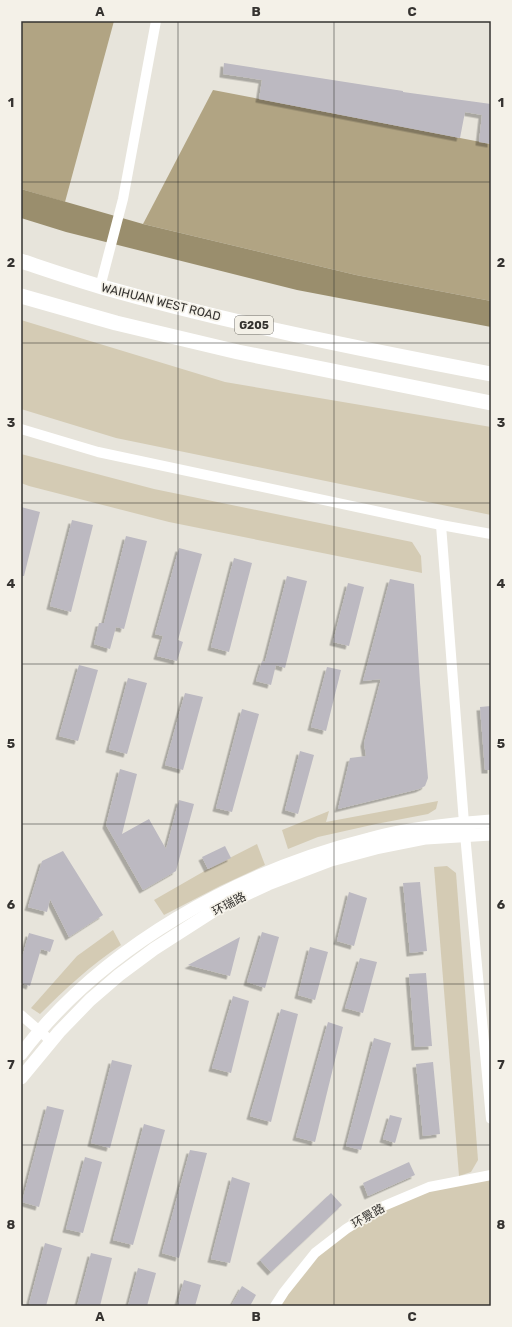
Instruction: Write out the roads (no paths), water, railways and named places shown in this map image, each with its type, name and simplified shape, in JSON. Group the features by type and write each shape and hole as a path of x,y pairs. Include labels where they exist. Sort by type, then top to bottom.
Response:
{"highway":[{"name":"WAIHUAN WEST ROAD","path":"21,261 100,287 192,311 399,357 491,374"},
{"name":"G205","path":"21,296 116,323 238,352 491,403"}],"main road":[{"name":"环瑞路","path":"21,1078 51,1041 90,1000 119,974 154,949 221,906 268,884 331,860 376,848 464,829 491,821"},
{"name":"环瑞路","path":"21,1054 39,1031 84,986 172,921 202,904 283,866 327,850 370,838 418,828 464,829 491,834"}],"street":[{"path":"100,287 123,199 156,21"},
{"path":"21,429 98,452 441,525 491,534"},
{"path":"441,525 464,829 491,1119"},
{"path":"21,1015 51,1041"},
{"name":"环景路","path":"275,1306 284,1292 315,1253 346,1229 379,1208 429,1187 491,1175"}]}
